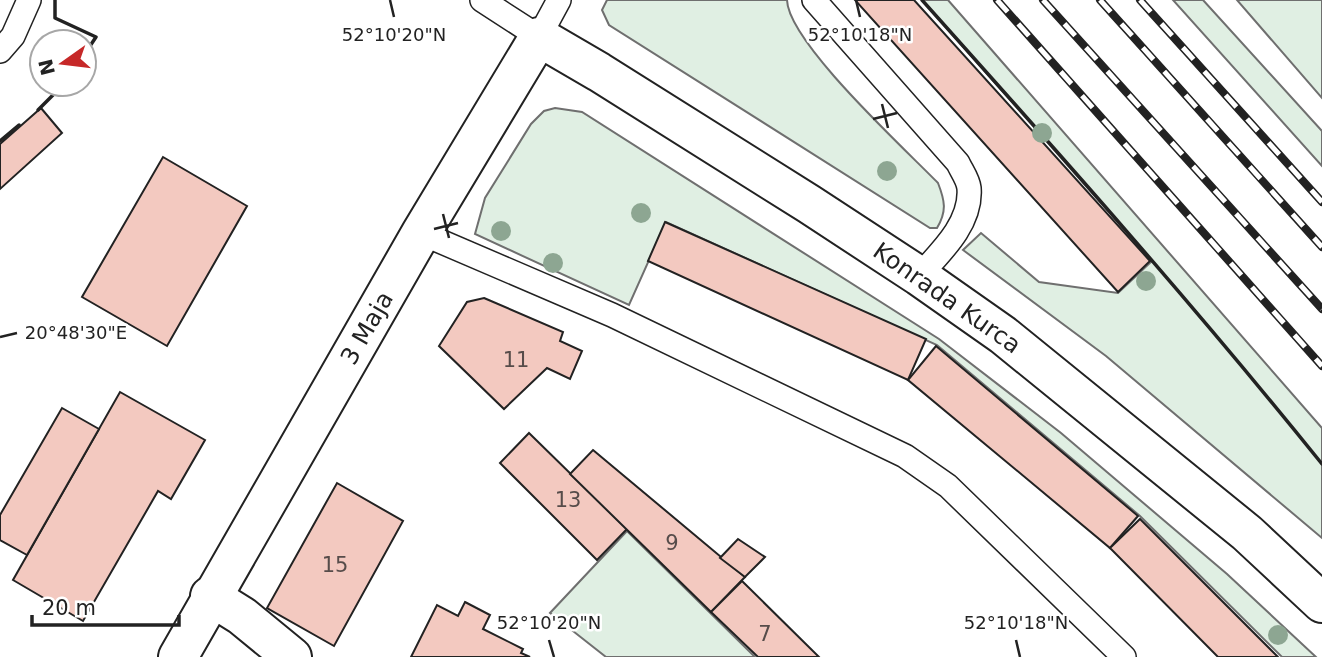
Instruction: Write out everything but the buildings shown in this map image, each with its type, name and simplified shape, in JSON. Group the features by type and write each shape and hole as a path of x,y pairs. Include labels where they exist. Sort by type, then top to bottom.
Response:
{"street":[{"name":"3 Maja","path":"178,657 210,596 421,233 539,37"},
{"name":"Konrada Kurca","path":"539,37 599,72 919,276 1003,335 1237,524 1322,603"},
{"path":"210,596 242,616 292,657"}],"lane":[{"path":"0,51 13,36 29,0"},
{"path":"483,0 539,37"},
{"name":"3 Maja","path":"539,37 559,0"},
{"path":"814,0 958,163 969,185 968,209 957,229 919,276"},
{"path":"421,233 612,315 905,456 948,486 1124,657"}],"green space":[{"path":"607,0 787,0 792,19 806,42 850,94 938,183 944,206 937,228 930,228 609,25 602,10"},
{"path":"922,0 948,0 1322,428 1322,538 1106,356 963,250 981,233 1039,282 1118,293 1152,261"},
{"path":"1173,0 1203,0 1322,131 1322,166"},
{"path":"1237,0 1322,0 1322,98"},
{"path":"555,108 582,112 939,339 1061,433 1227,574 1316,657 1282,657 1140,516 937,345 666,222 629,305 475,234 485,198 531,124 544,111"},
{"path":"627,531 755,657 606,657 550,613"}],"railway":[{"path":"997,0 1322,366"},
{"path":"1043,0 1322,309"},
{"path":"1100,0 1322,247"},
{"path":"1140,0 1322,202"}],"wall":[{"path":"55,0 55,18 77,28"},
{"path":"922,0 1175,287 1322,464"},
{"path":"38,110 50,98"},
{"path":"0,141 19,125"}]}
